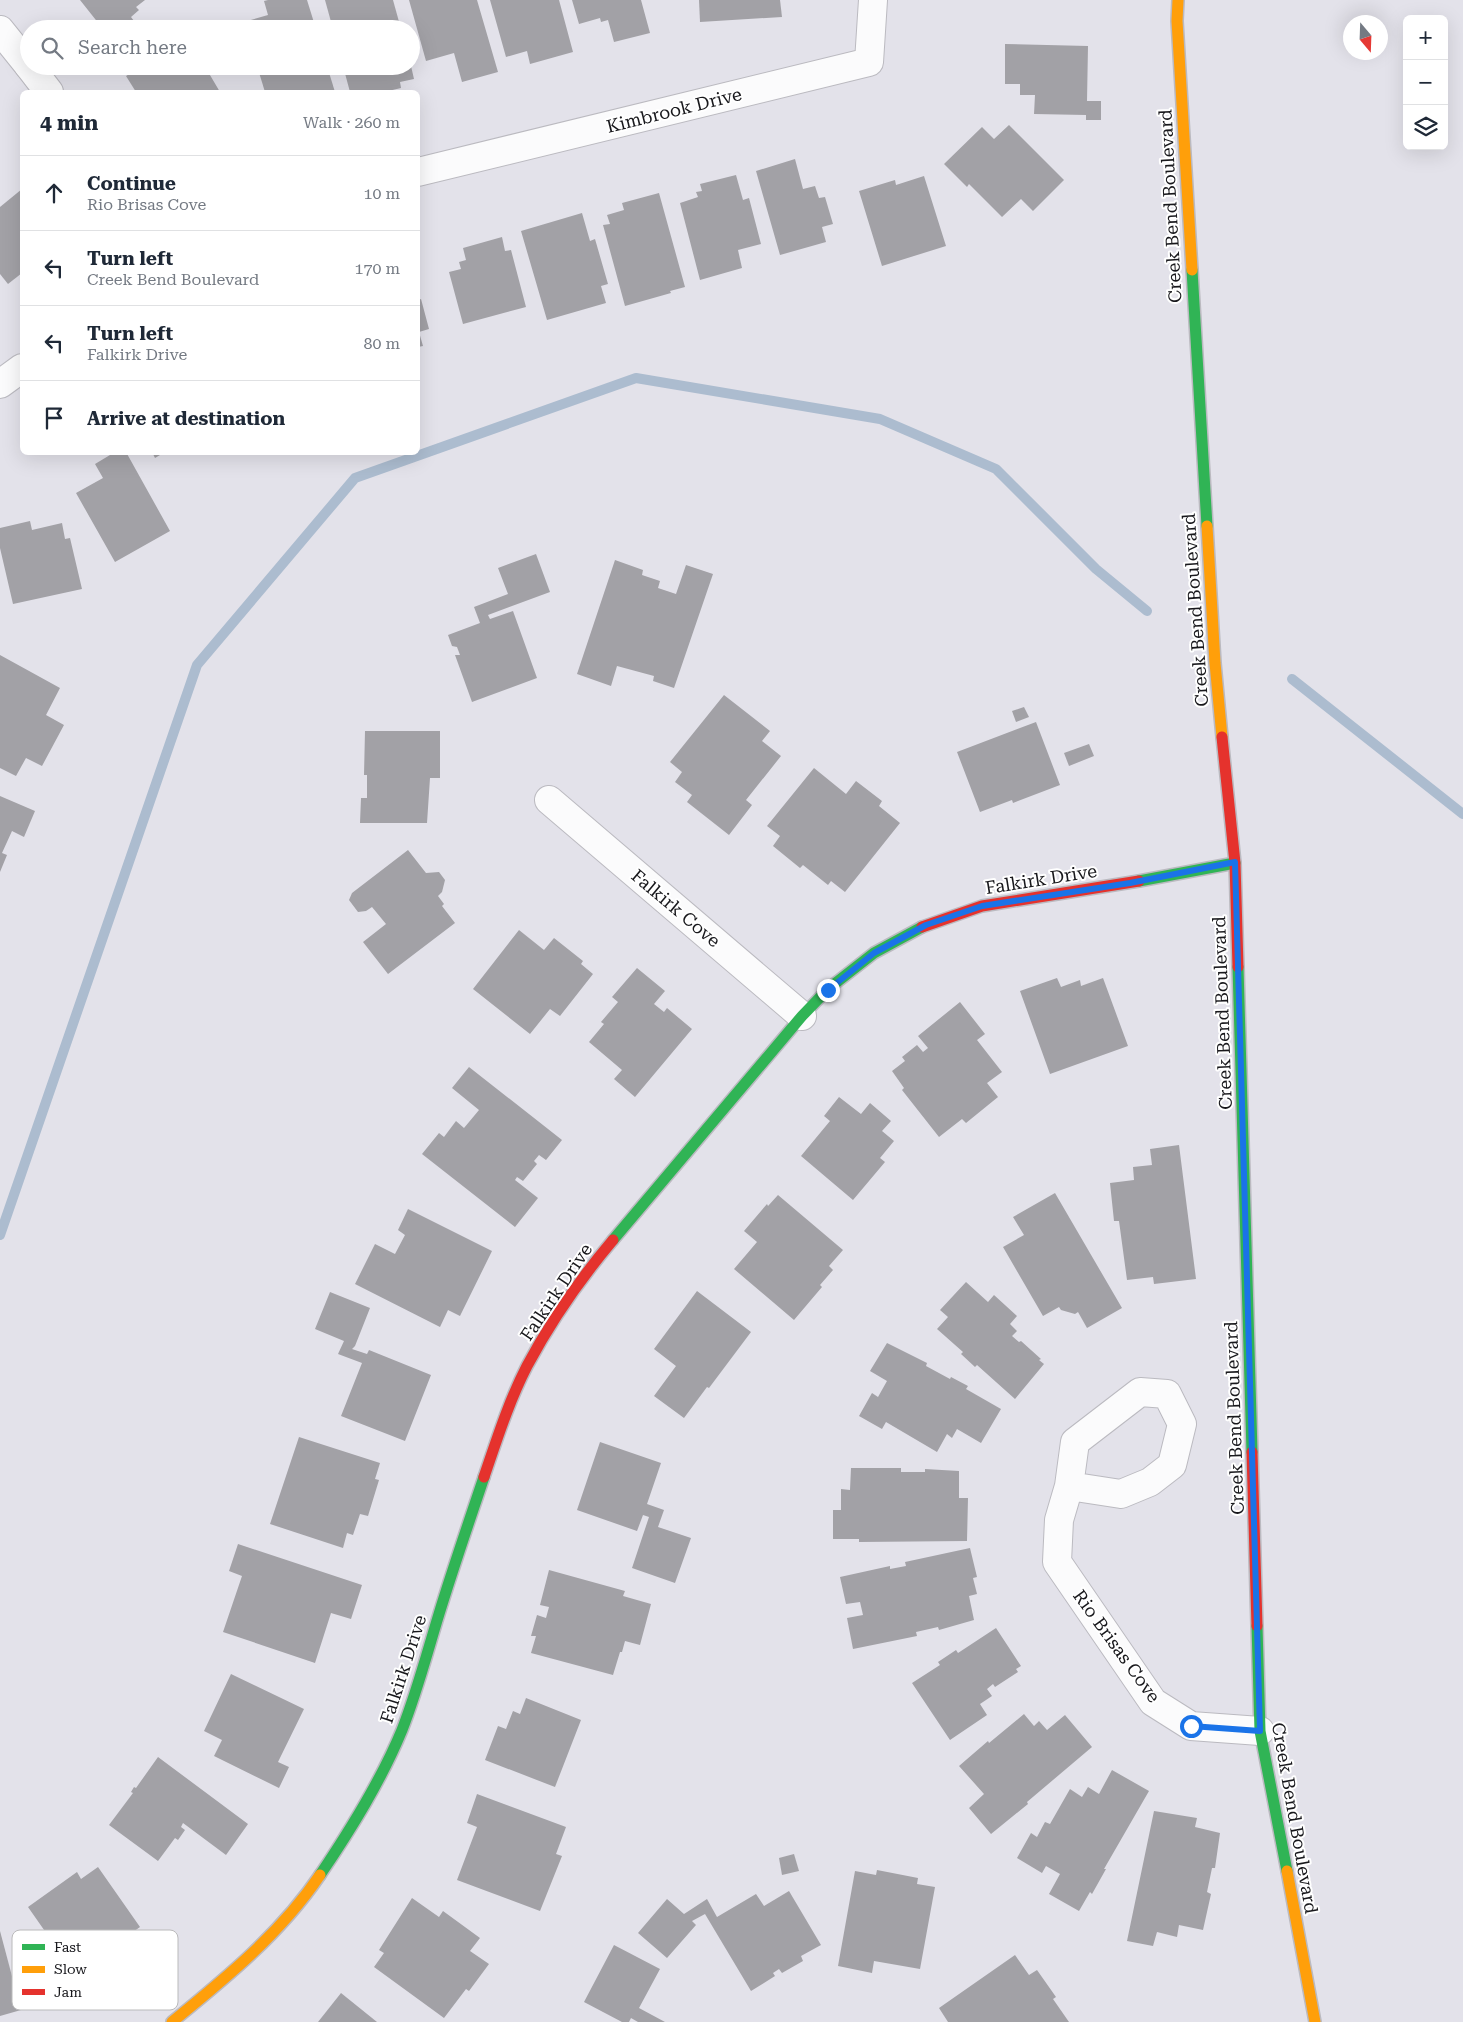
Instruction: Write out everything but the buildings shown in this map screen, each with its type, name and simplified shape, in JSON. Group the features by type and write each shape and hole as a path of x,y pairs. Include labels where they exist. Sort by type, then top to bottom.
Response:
{"street":[{"name":"Kimbrook Drive","path":"420,172 869,62 873,0"},
{"name":"Creek Bend Boulevard","path":"1178,0 1177,22 1215,663 1235,862 1260,1731 1315,2022"},
{"path":"0,30 20,55"},
{"path":"36,75 47,90"},
{"path":"0,384 20,369"},
{"name":"Falkirk Cove","path":"549,800 802,1016"},
{"name":"Falkirk Drive","path":"172,2022 226,1978 270,1936 310,1890 345,1838 376,1785 402,1730 423,1671 439,1613 503,1421 528,1367 558,1314 593,1264 802,1016 828,990 874,953 926,925 982,906 1130,883 1235,862"},
{"name":"Rio Brisas Cove","path":"1068,1486 1058,1520 1057,1562 1153,1702 1191,1726 1260,1731"}],"waterway":[{"path":"420,455 636,378 880,419 996,469 1096,569 1147,611"},
{"path":"0,1235 197,665 355,478 420,455"},
{"path":"1292,679 1463,814"}],"traffic: fast":[{"path":"1192,270 1207,526"},
{"path":"1139,881 1235,863"},
{"path":"613,1240 802,1016 828,989 874,953 922,927"},
{"path":"1238,967 1252,1452"},
{"path":"320,1875 365,1804 385,1768 402,1730 484,1477"},
{"path":"1257,1626 1260,1731 1287,1871"}],"traffic: slow":[{"path":"1178,0 1177,21 1192,270"},
{"path":"1207,526 1215,663 1222,737"},
{"path":"1287,1871 1315,2022"},
{"path":"172,2022 252,1954 288,1916 320,1875"}],"traffic: jam":[{"path":"1222,737 1235,863 1238,967"},
{"path":"922,927 982,906 1139,881"},
{"path":"484,1477 509,1406 527,1366 567,1301 613,1240"},
{"path":"1252,1452 1257,1626"}],"route":[{"path":"828,990 874,953 926,925 982,906 1130,883 1235,862 1260,1731 1191,1726"}]}
